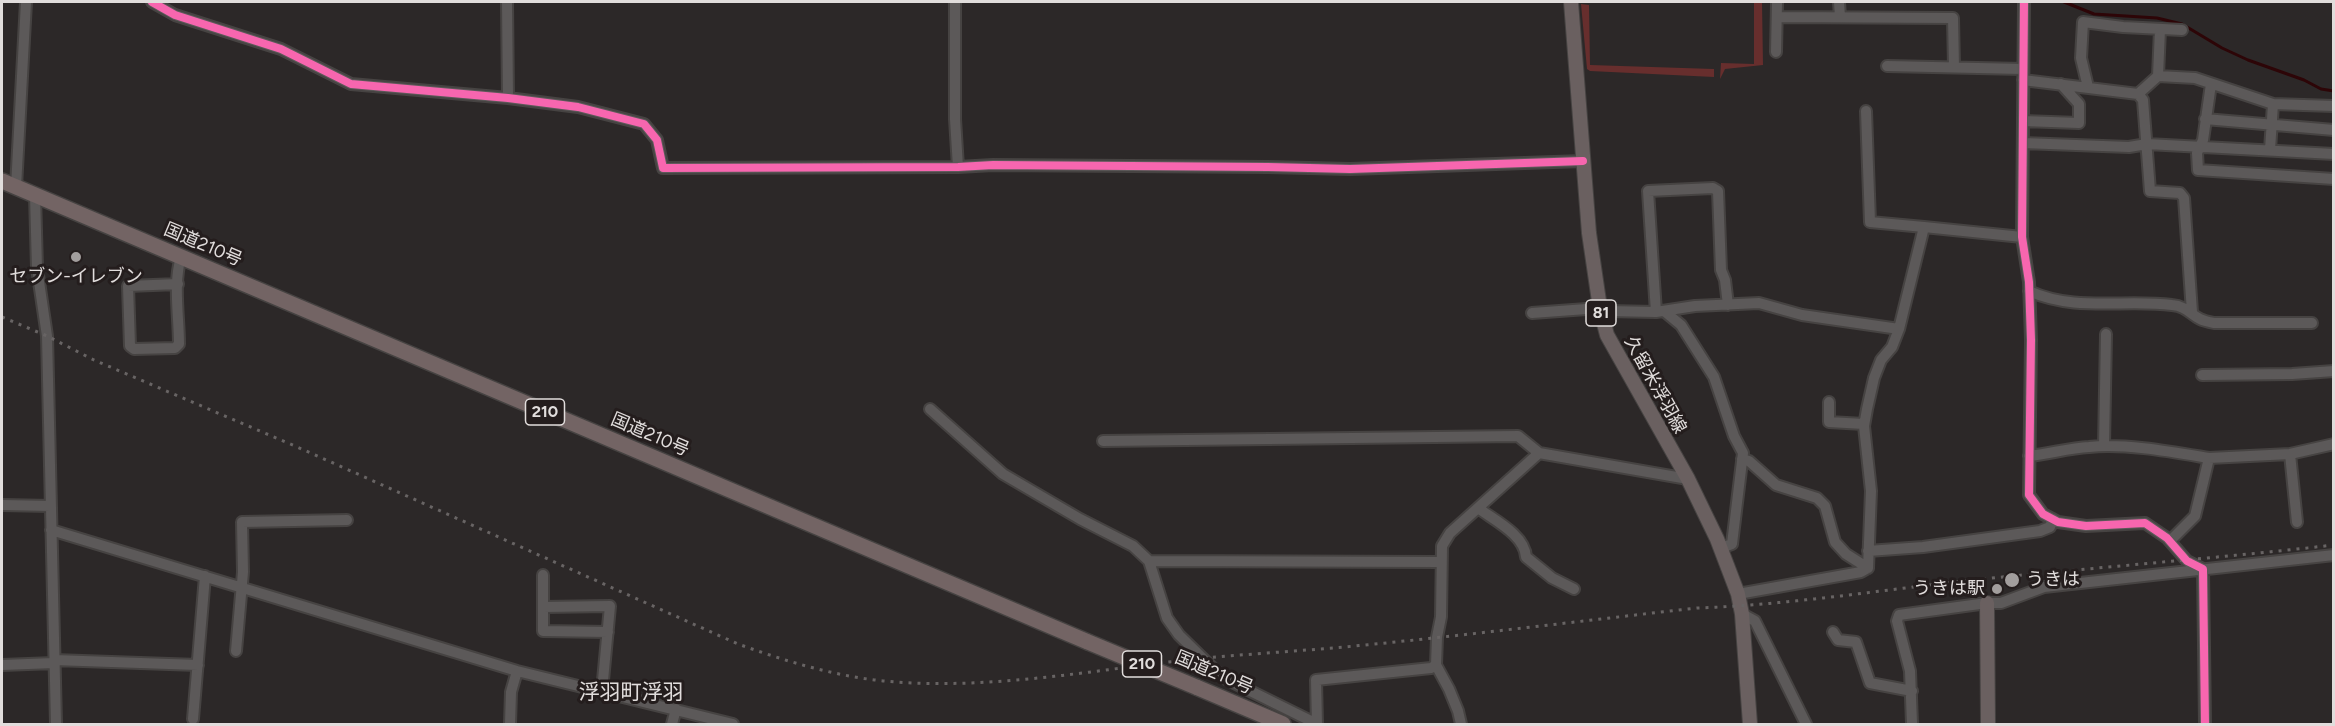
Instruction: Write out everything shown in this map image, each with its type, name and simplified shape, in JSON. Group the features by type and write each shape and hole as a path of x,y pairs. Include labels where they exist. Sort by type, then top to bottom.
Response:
{"highway":[{"name":"国道210号","path":"9,184 1283,724"}],"main road":[{"name":"久留米浮羽線","path":"1571,2 1594,275 1607,335 1688,479 1720,548 1738,594"},
{"name":"81","path":"1738,594 1742,615 1750,724"},
{"path":"1987,603 1988,724"}],"street":[{"path":"9,184 26,2"},
{"path":"152,2 175,15 281,50 351,84 508,98 578,107 644,124 657,140 663,168 993,165 1350,169 1583,161"},
{"path":"507,2 508,98"},
{"path":"955,2 955,119 958,167"},
{"path":"1839,2 1840,17"},
{"path":"2024,2 2022,237 2029,291 2031,340 2029,495 2043,514 2058,522 2086,525 2145,524 2170,541 2187,561 2203,569"},
{"path":"1776,52 1777,3"},
{"path":"1778,17 1953,18 1954,67"},
{"path":"2088,87 2081,58 2084,22 2123,27 2182,30"},
{"path":"2158,76 2160,29"},
{"path":"1887,66 1954,67 2023,74 2061,84 2138,94 2143,100 2150,191 2180,193 2184,198 2192,312"},
{"path":"2138,94 2158,76 2194,78 2273,104 2334,106"},
{"path":"2023,120 2079,123 2079,105 2061,84"},
{"path":"2211,84 2197,153 2198,170 2334,179"},
{"path":"2270,150 2273,104"},
{"path":"1866,111 1870,222 2022,237"},
{"path":"2205,119 2334,130"},
{"path":"2023,143 2129,147 2147,144 2334,154"},
{"path":"1660,311 1648,191 1713,188 1718,191 1721,270 1725,280 1728,305"},
{"path":"35,195 37,268 47,336 56,724"},
{"path":"1868,568 1871,491 1864,424 1874,378 1881,360 1892,347 1899,329 1924,227"},
{"path":"178,284 128,286 130,346 134,350 175,348 179,344 178,267 181,257"},
{"path":"2029,291 2042,297 2069,303 2174,305 2192,312 2199,319 2214,323 2312,323"},
{"path":"1532,313 1600,308 1607,311 1660,311 1695,306 1760,303 1802,315 1899,329"},
{"path":"1660,311 1681,325 1714,376 1734,436 1743,453 1732,544 1720,548"},
{"path":"2104,446 2106,334"},
{"path":"2202,375 2292,375 2334,371"},
{"path":"1829,402 1829,422 1864,424"},
{"path":"930,410 1003,474 1080,519 1133,546 1149,561 1167,618 1179,635 1222,677 1317,724 1316,680 1431,668 1436,665"},
{"path":"1103,441 1518,436 1539,453 1688,479"},
{"path":"2029,456 2104,446 2209,458 2290,454 2334,444"},
{"path":"1461,724 1449,689 1436,665 1437,637 1441,617 1442,546 1450,533 1539,453"},
{"path":"2290,454 2297,522"},
{"path":"2170,541 2196,516 2209,458"},
{"path":"1742,459 1749,461 1776,485 1817,498 1825,506 1835,542 1846,554 1868,568"},
{"path":"2,504 51,506"},
{"path":"1478,508 1515,536 1524,547 1526,557 1552,578 1574,589"},
{"path":"1868,551 1923,547 2040,531 2050,527 2053,519"},
{"path":"236,651 242,588 242,522 347,520"},
{"path":"51,530 518,671 733,724"},
{"path":"1912,724 1910,671 1897,621 1899,615 2001,603 2044,587 2334,555"},
{"path":"1149,561 1441,562"},
{"path":"1738,594 1813,582 1861,572 1868,568"},
{"path":"2203,569 2205,724"},
{"path":"543,575 543,631 608,632"},
{"path":"194,719 205,576"},
{"path":"543,607 610,606 602,692"},
{"path":"1742,615 1755,621 1806,724"},
{"path":"1833,632 1838,640 1856,642 1870,683 1912,691"},
{"path":"2,665 54,661 198,664"},
{"path":"510,724 511,692 518,671"},
{"path":"672,724 676,709"}],"shaded area":[{"path":"1754,2 1762,2 1763,65 1725,69 1720,79 1721,63 1754,64"},
{"path":"1581,4 1589,5 1590,65 1714,69 1714,77 1590,71 1587,69"}],"waterway":[{"path":"2064,2 2094,14 2157,18 2182,24 2222,48 2248,60 2304,80 2321,89 2334,91"}],"railway":[{"path":"2,317 47,336 94,360 295,446 738,644 810,667 847,676 884,681 924,683 1004,681 1204,658 1388,643 1697,608 1797,601 1963,581 2334,545"}],"cycle path":[{"path":"152,2 175,15 281,49 351,84 508,98 578,107 644,124 657,140 663,168 993,165 1350,169 1583,161"},
{"path":"2024,2 2022,237 2029,282 2031,340 2029,495 2043,514 2058,522 2086,526 2145,523 2167,538 2187,561 2203,569 2205,724"}],"place":[{"name":"セブン-イレブン","path":"76,257"},
{"name":"うきは","path":"2012,580"},
{"name":"うきは駅","path":"1997,589"}],"district":[{"name":"浮羽町浮羽","path":"631,693"}]}
